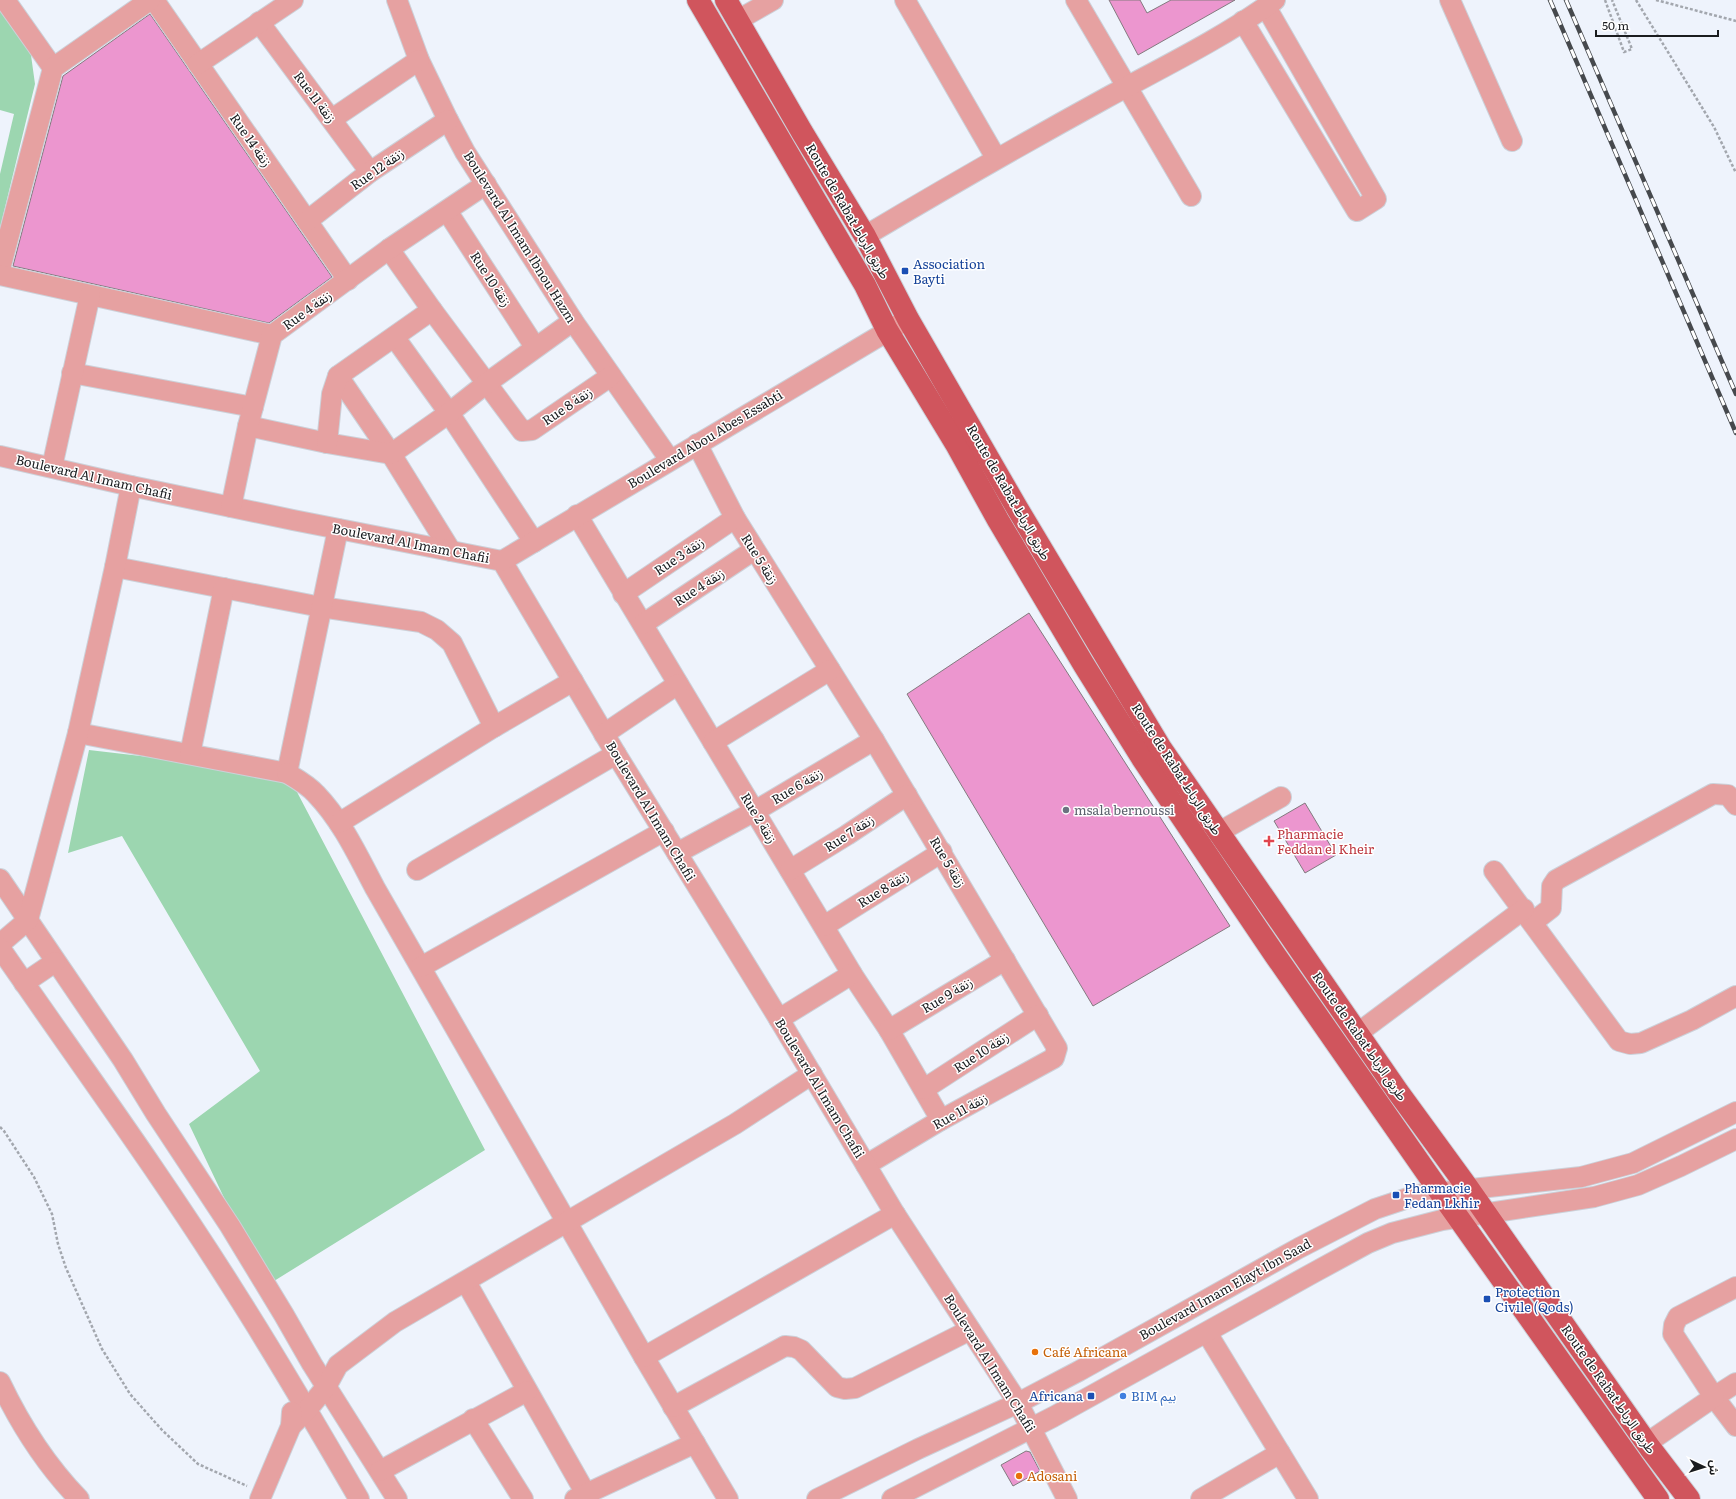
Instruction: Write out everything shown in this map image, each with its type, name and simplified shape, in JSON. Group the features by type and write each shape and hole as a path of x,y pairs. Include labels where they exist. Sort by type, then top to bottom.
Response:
{"main road":[{"name":"Route de Rabat طريق الرباط","path":"698,0 865,285 887,330 956,444 998,520 1084,665 1142,758 1275,955 1440,1192 1658,1499"},
{"name":"Route de Rabat طريق الرباط","path":"726,0 802,132 865,236 908,319 1048,560 1156,740 1358,1033 1647,1443 1689,1499"}],"street":[{"path":"5,0 53,68"},
{"path":"0,269 53,68 150,0"},
{"name":"Rue 14 زنقة","path":"154,0 348,280"},
{"path":"198,64 293,0"},
{"name":"Boulevard Al Imam Ibnou Hazm","path":"397,0 419,60 465,152 573,321 670,460"},
{"path":"738,20 773,0"},
{"path":"905,0 996,158"},
{"path":"1076,0 1191,196"},
{"path":"1450,0 1512,141"},
{"path":"865,236 996,158 1126,87 1271,4 1328,116 1376,199 1357,211 1243,21"},
{"name":"Rue 11 زنقة","path":"259,22 370,172"},
{"path":"332,119 419,60"},
{"path":"1308,128 1328,116"},
{"name":"Rue 12 زنقة","path":"307,220 370,172 448,120"},
{"name":"Rue 4 زنقة","path":"231,507 248,426 272,334 390,249 486,184"},
{"name":"Rue 10 زنقة","path":"447,211 535,347"},
{"path":"390,249 432,310 486,383"},
{"path":"0,275 272,334"},
{"path":"52,467 90,295"},
{"path":"327,443 332,394 338,376 395,338 432,310"},
{"name":"Boulevard Abou Abes Essabti","path":"502,561 887,330 908,319"},
{"path":"248,426 327,443 390,454 449,413 486,383 573,321"},
{"path":"395,338 449,413 534,542"},
{"path":"72,373 253,407"},
{"path":"338,376 390,454 451,551"},
{"name":"Rue 8 زنقة","path":"486,383 522,431 532,430 611,376"},
{"name":"Rue 5 زنقة","path":"697,444 735,518 754,550 874,740 1038,1015 1057,1048 1054,1058"},
{"name":"Boulevard Al Imam Chafii","path":"0,456 231,507 502,561 616,754 779,1019 895,1214 1018,1403 1067,1499"},
{"path":"0,944 28,920 78,733 115,567 131,486"},
{"name":"Rue 2 زنقة","path":"577,516 756,811 852,974 888,1030 942,1120"},
{"name":"Rue 3 زنقة","path":"623,594 735,518"},
{"path":"286,773 338,529"},
{"name":"Rue 4 زنقة","path":"643,624 754,550"},
{"path":"115,567 321,607 420,622 437,630 452,643 494,727"},
{"path":"190,754 224,588"},
{"path":"713,742 830,670"},
{"path":"339,822 573,680"},
{"path":"604,734 678,684"},
{"path":"78,733 286,773 304,783 317,794 339,822 566,1222 728,1499"},
{"name":"Rue 6 زنقة","path":"677,853 756,811 874,740"},
{"path":"417,870 616,754"},
{"path":"1358,1033 1528,916 1551,908 1552,886 1556,880 1713,794 1728,795 1736,805"},
{"name":"Rue 7 زنقة","path":"790,870 907,795"},
{"path":"1219,832 1281,797"},
{"path":"421,967 664,831"},
{"name":"Rue 8 زنقة","path":"824,926 942,852"},
{"path":"1494,871 1619,1041 1630,1044 1641,1043 1692,1020 1736,996"},
{"path":"0,879 123,1060 156,1114 230,1226 312,1364 397,1499"},
{"path":"0,948 102,1094 228,1282 293,1385 359,1499"},
{"name":"Rue 9 زنقة","path":"888,1030 1005,960"},
{"path":"24,983 55,962"},
{"path":"779,1019 852,974"},
{"name":"Rue 10 زنقة","path":"924,1089 1038,1015"},
{"name":"Rue 11 زنقة","path":"866,1165 942,1120 1054,1058"},
{"path":"291,1426 308,1410 326,1386 338,1365 395,1322 466,1282 519,1248 735,1124 812,1074"},
{"name":"Boulevard Imam Elayt Ibn Saad","path":"817,1499 932,1442 1018,1403 1079,1371 1195,1305 1354,1218 1375,1209 1416,1195 1468,1188 1520,1185 1581,1177 1633,1163 1736,1112"},
{"path":"892,1499 1031,1428 1207,1333 1368,1243 1392,1233 1442,1220 1594,1197 1638,1185 1681,1166 1736,1138"},
{"path":"644,1357 895,1214"},
{"path":"466,1282 526,1391 580,1496 695,1443"},
{"path":"1736,1287 1678,1317 1674,1325 1674,1334 1714,1397 1736,1426"},
{"path":"674,1407 785,1346 794,1347 801,1350 837,1387 845,1389 855,1388 970,1330"},
{"path":"1207,1333 1308,1499"},
{"path":"312,1364 338,1365"},
{"path":"262,1496 291,1426 293,1385 312,1364"},
{"path":"0,1382 9,1401 53,1470 79,1499"},
{"path":"1647,1443 1736,1383"},
{"path":"380,1471 472,1419 526,1391"},
{"path":"472,1419 523,1499"},
{"path":"1201,1499 1280,1453"}],"path":[{"path":"1605,0 1624,52 1632,49 1612,0"},
{"path":"1636,0 1714,127 1736,172"},
{"path":"1656,0 1736,21"},
{"path":"0,1128 4,1131 52,1214 60,1250 82,1304 102,1349 130,1394 162,1430 198,1464 262,1496"}],"green space":[{"path":"0,9 30,48 35,84 0,228 0,174 14,114 0,110"},
{"path":"89,750 287,773 485,1150 266,1286 189,1124 260,1071 122,836 68,853"}],"building":[{"path":"1109,0 1140,0 1147,13 1171,0 1235,0 1138,55"},
{"path":"150,14 332,277 269,323 13,266 63,76"},
{"name":"msala bernoussi","path":"1029,613 1230,926 1093,1006 907,694"},
{"path":"1305,803 1336,855 1305,873 1274,821"},
{"name":"Adosani","path":"1026,1451 1030,1452 1040,1471 1013,1486 1001,1465"}],"railway":[{"path":"1550,0 1736,433"},
{"path":"1566,0 1736,394"}],"place":[{"name":"Association Bayti","path":"905,271"},
{"name":"msala bernoussi","path":"1066,810"},
{"name":"Pharmacie Feddan el Kheir","path":"1269,841"},
{"name":"Pharmacie Fedan Lkhir","path":"1396,1195"},
{"name":"Protection Civile (Qods)","path":"1487,1299"},
{"name":"Café Africana","path":"1035,1352"},
{"name":"Africana","path":"1091,1396"},
{"name":"BIM بيم","path":"1123,1396"},
{"name":"Adosani","path":"1019,1476"}]}
